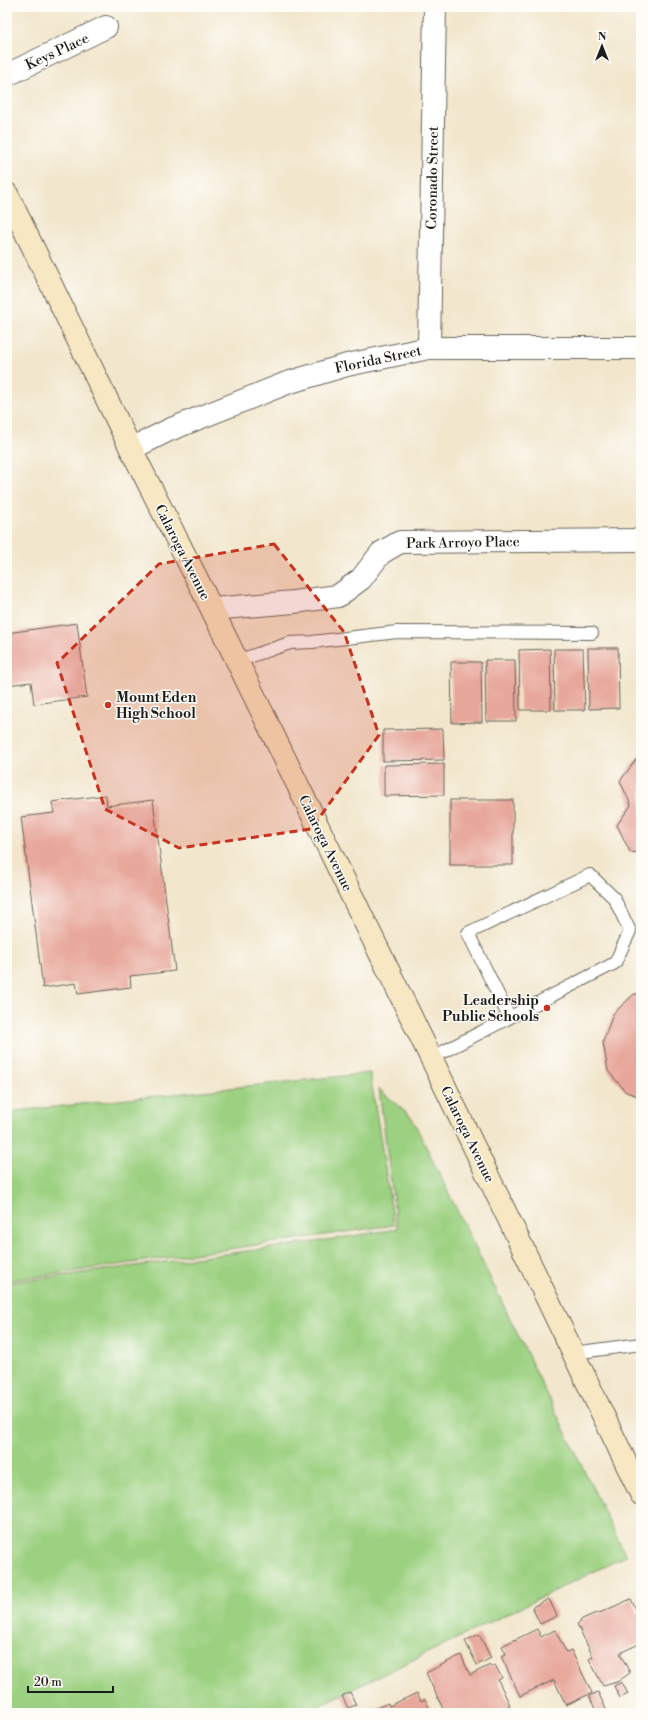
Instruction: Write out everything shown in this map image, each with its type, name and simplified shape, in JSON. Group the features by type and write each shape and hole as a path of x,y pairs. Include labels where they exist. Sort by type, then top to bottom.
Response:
{"street":[{"name":"Coronado Street","path":"429,348 435,7"},
{"name":"Keys Place","path":"7,75 106,27"},
{"name":"Calaroga Avenue","path":"7,194 131,449 212,609 431,1058 641,1494"},
{"name":"Florida Street","path":"131,449 169,430 287,383 347,364 429,348 641,348"},
{"name":"Park Arroyo Place","path":"212,609 294,602 338,596 361,579 380,553 400,542 641,540"}],"lane":[{"path":"237,661 290,643 312,642 397,632 592,633"},
{"path":"431,1058 615,962 630,931 614,898 590,875 468,934 509,1017"},
{"path":"573,1353 641,1344"}],"highlighted area":[{"path":"274,544 344,632 379,735 311,829 179,848 105,809 57,663 159,564"}],"green space":[{"path":"370,1073 394,1225 7,1281 7,1112"},
{"path":"379,1089 412,1118 626,1556 304,1713 7,1713 7,1283 307,1243 397,1229"}],"building":[{"path":"77,623 87,697 34,704 31,682 7,685 7,633"},
{"path":"588,648 618,648 619,708 589,709"},
{"path":"550,649 551,710 520,710 519,650"},
{"path":"554,649 583,649 585,710 555,710"},
{"path":"485,660 515,660 516,721 486,721"},
{"path":"451,662 481,662 482,722 452,723"},
{"path":"443,729 444,760 383,761 383,730"},
{"path":"638,757 641,757 641,853 630,852 617,825 631,805 620,781"},
{"path":"444,764 444,795 384,796 384,765"},
{"path":"106,795 107,806 153,800 175,971 130,976 131,987 78,994 76,983 43,988 21,817 54,813 52,802"},
{"path":"450,800 513,800 513,865 450,865"},
{"path":"634,994 641,994 641,1097 626,1092 608,1071 603,1042 613,1014"},
{"path":"549,1599 557,1616 540,1624 532,1607"},
{"path":"631,1599 641,1619 641,1643 620,1653 630,1673 617,1682 603,1686 589,1659 593,1657 577,1624 581,1622 580,1620"},
{"path":"537,1629 541,1637 555,1630 566,1652 571,1650 592,1693 566,1705 554,1680 520,1696 501,1656 506,1654 502,1646"},
{"path":"479,1634 491,1658 477,1665 465,1641"},
{"path":"461,1655 470,1675 490,1665 491,1667 495,1665 502,1678 498,1680 510,1705 492,1713 445,1713 426,1673"},
{"path":"622,1682 628,1694 620,1698 614,1686"},
{"path":"350,1692 356,1705 348,1708 342,1696"},
{"path":"598,1692 606,1709 597,1713 589,1696"},
{"path":"417,1693 421,1701 425,1699 432,1713 376,1713 374,1709 388,1703 389,1706"}],"place":[{"name":"Mount Eden High School","path":"108,705"},
{"name":"Leadership Public Schools","path":"547,1008"}]}
